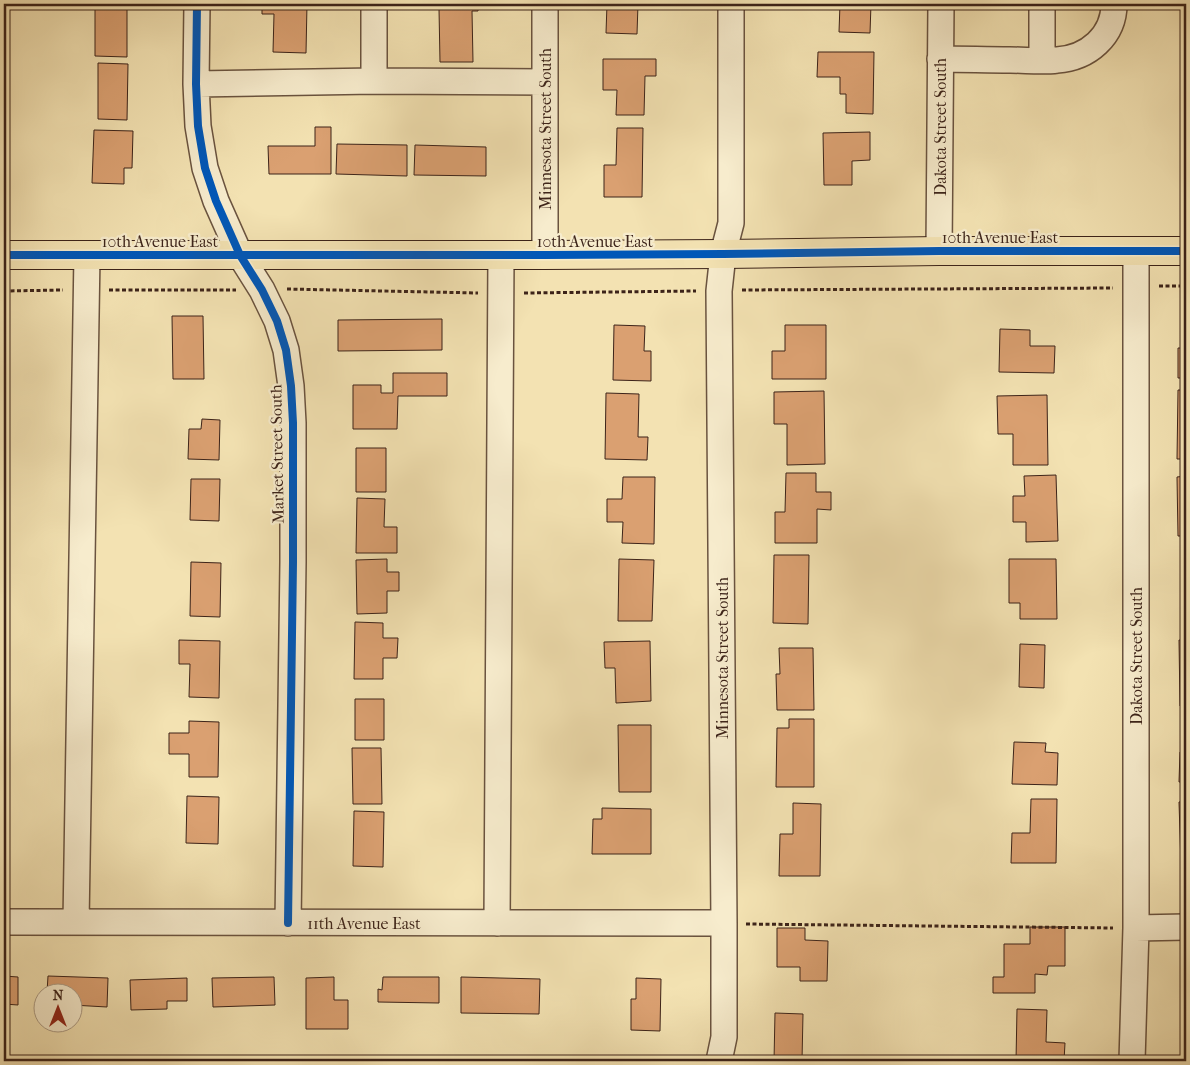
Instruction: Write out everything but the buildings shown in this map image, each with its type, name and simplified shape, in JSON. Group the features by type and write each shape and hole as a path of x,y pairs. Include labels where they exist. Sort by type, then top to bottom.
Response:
{"main road":[{"name":"10th Avenue East","path":"4,255 545,255 939,250 1186,250"}],"street":[{"name":"Market Street South","path":"197,4 196,84 198,126 206,168 216,200 240,255 262,290 277,322 286,350 291,386 293,422 293,562 288,923"},
{"path":"374,4 374,81"},
{"name":"Minnesota Street South","path":"545,4 545,255"},
{"name":"Minnesota Street South","path":"720,1061 724,1037 724,924 719,291 723,254 731,223 731,4"},
{"name":"Dakota Street South","path":"939,250 941,4"},
{"path":"1042,4 1042,60"},
{"path":"940,59 1058,60 1080,55 1098,44 1109,28 1114,4"},
{"path":"196,84 374,81 545,82"},
{"name":"Dakota Street South","path":"1132,1061 1136,928 1136,250"},
{"path":"76,922 87,255"},
{"path":"497,924 501,255"},
{"name":"11th Avenue East","path":"4,922 724,924"},
{"path":"1136,928 1186,927"}],"path":[{"path":"4,291 305,289 500,293 1186,286"},
{"path":"724,924 1136,928"}],"cycle path":[{"path":"197,4 196,84 198,126 205,168 216,201 240,255 262,290 277,321 286,350 291,386 293,423 293,562 288,923"},
{"path":"4,255 545,255 939,251 1186,251"}]}
